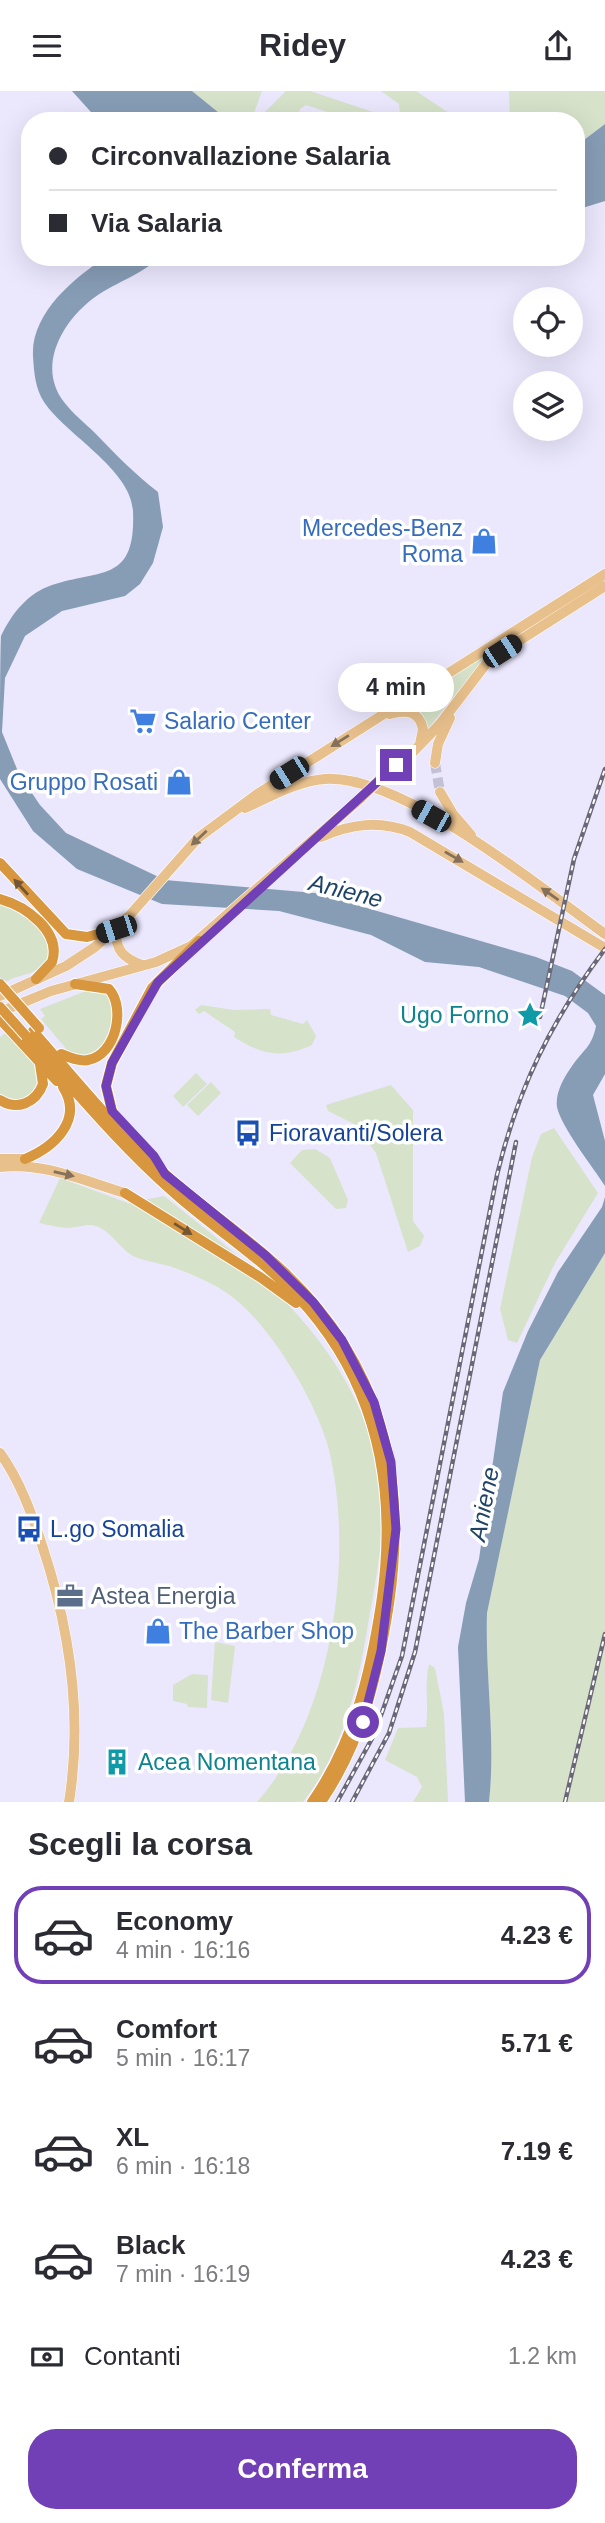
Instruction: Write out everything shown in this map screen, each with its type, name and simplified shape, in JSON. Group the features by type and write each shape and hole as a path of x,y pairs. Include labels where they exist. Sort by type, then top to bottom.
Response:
{"highway":[{"path":"0,863 66,934 87,937 116,929"},
{"path":"0,899 41,924 53,939 52,962 36,979"},
{"path":"112,1111 106,1086 117,1052 152,988 199,941"},
{"path":"0,984 29,1034 43,1084 34,1099 15,1105 0,1100"},
{"path":"0,1019 61,1054 85,1061 99,1055 107,1046 118,1016 116,1000 109,989 75,984"},
{"path":"0,995 110,1131"},
{"path":"0,1009 29,1034 122,1133 165,1174 274,1263 320,1310 342,1340 364,1381 387,1445 394,1490 396,1529 381,1651 359,1731 321,1802"},
{"path":"61,1054 154,1156 165,1174"},
{"path":"38,1062 174,1193 278,1277 320,1323 347,1366 370,1418 386,1482 388,1535 376,1633 360,1703 339,1756 312,1802"},
{"path":"25,1159 50,1146 65,1128 71,1108 63,1087"},
{"path":"125,1193 267,1282 320,1323"}],"main road":[{"path":"0,995 84,954 116,929 172,864 203,833 228,815 605,574"},
{"path":"435,763 438,744 455,706 471,680 489,660 605,586"},
{"path":"376,719 401,711 413,713 423,729 415,750 455,706"},
{"path":"0,1009 173,955 199,941 396,765"},
{"path":"228,815 305,783 338,779 379,789 482,845 605,934"},
{"path":"440,792 458,821 482,845"},
{"path":"311,842 353,826 394,826 426,840 605,948"},
{"path":"116,929 116,944 121,954 142,965"},
{"path":"0,1159 25,1159"},
{"path":"0,1167 57,1172 125,1193"},
{"path":"0,1453 16,1476 56,1590 70,1656 76,1745 69,1802"}],"green space":[{"path":"192,91 262,91 254,112 218,112"},
{"path":"286,91 310,91 373,112 327,112 306,105 299,112 265,112"},
{"path":"381,91 416,91 448,112 400,112 399,104"},
{"path":"509,91 605,91 605,124 585,139 585,112 510,112"},
{"path":"605,578 605,582 487,655 427,730 422,715 405,705"},
{"path":"0,902 20,913 41,931 50,951 46,961 36,970 6,982 0,977"},
{"path":"91,989 109,995 113,1023 108,1039 86,1057 68,1051 41,1019 45,1016 40,1009"},
{"path":"201,1005 234,1010 270,1009 271,1015 303,1024 307,1020 316,1036 312,1045 291,1052 263,1051 234,1037 235,1032 204,1011 199,1014 195,1010"},
{"path":"7,1032 33,1060 40,1074 35,1094 17,1102 0,1095 0,1037"},
{"path":"196,1073 207,1084 183,1107 173,1096"},
{"path":"211,1082 221,1093 198,1116 187,1105"},
{"path":"391,1085 413,1110 413,1221 424,1236 420,1246 408,1252 376,1153 356,1125 328,1111 326,1105"},
{"path":"554,1128 598,1193 555,1263 517,1343 508,1340 500,1309 532,1157 541,1134"},
{"path":"315,1149 330,1158 348,1200 346,1208 336,1209 290,1163 302,1150"},
{"path":"60,1178 128,1203 164,1196 272,1288 333,1360 356,1400 372,1444 381,1492 379,1558 359,1671 347,1717 329,1761 303,1802 257,1802 283,1767 304,1727 320,1682 331,1635 339,1539 336,1493 323,1431 304,1390 278,1348 235,1299 186,1272 133,1256 97,1227 88,1225 66,1228 39,1223"},
{"path":"605,1253 605,1802 489,1802 491,1731 487,1613 540,1360"},
{"path":"215,1642 235,1646 228,1703 211,1700"},
{"path":"429,1664 435,1668 444,1714 448,1802 413,1802 422,1787 417,1777 385,1760 398,1728 426,1727"},
{"path":"192,1674 208,1675 207,1708 188,1707 187,1704 173,1701 173,1685"}],"water":[{"path":"72,91 192,91 218,112 91,112"},
{"path":"605,124 605,201 585,207 585,139"},
{"path":"94,266 148,266 99,294 70,321 56,347 53,375 56,389 64,402 125,464 158,492 163,527 153,563 140,584 125,596 62,611 25,636 5,678 2,732 19,774 40,805 66,833 165,880 315,893 536,957 572,971 605,995 605,1074 593,1095 605,1141 605,1186 571,1136 557,1107 557,1096 563,1080 590,1044 596,1026 588,1013 565,996 479,967 425,962 371,935 279,911 162,904 77,869 33,831 0,779 1,636 5,628 35,593 52,585 100,574 122,562 132,534 133,511 130,496 121,481 110,467 54,414 44,402 37,386 33,356 39,325 57,298"},
{"path":"605,1197 605,1253 540,1360 487,1613 491,1731 489,1802 465,1802 458,1647 466,1603 479,1559 503,1392 528,1331 558,1272 602,1207"}],"tunnel":[{"path":"396,765 412,753"},
{"path":"435,763 440,792"}],"railway":[{"path":"540,1017 574,859 605,769"},
{"path":"337,1802 374,1735 402,1656 505,1143 539,1056 568,1002 605,949"},
{"path":"352,1802 389,1733 415,1652 516,1142"},
{"path":"565,1802 605,1634"}],"place":[{"name":"Mercedes-Benz Roma","path":"484,541"},
{"name":"Salario Center","path":"143,721"},
{"name":"Gruppo Rosati","path":"179,782"},
{"name":"Ugo Forno","path":"530,1015"},
{"name":"Fioravanti/Solera","path":"248,1133"},
{"name":"L.go Somalia","path":"29,1529"},
{"name":"Astea Energia","path":"70,1596"},
{"name":"The Barber Shop","path":"158,1631"},
{"name":"Acea Nomentana","path":"117,1762"}],"route":[{"path":"363,1722 381,1651 393,1571 396,1529 391,1462 374,1402 342,1340 326,1317 290,1277 165,1174 154,1156 112,1111 106,1086 112,1063 150,991 158,982 199,941 396,765"}],"water label":[{"name":"Aniene","path":"346,891"},
{"name":"Aniene","path":"484,1504"}]}
